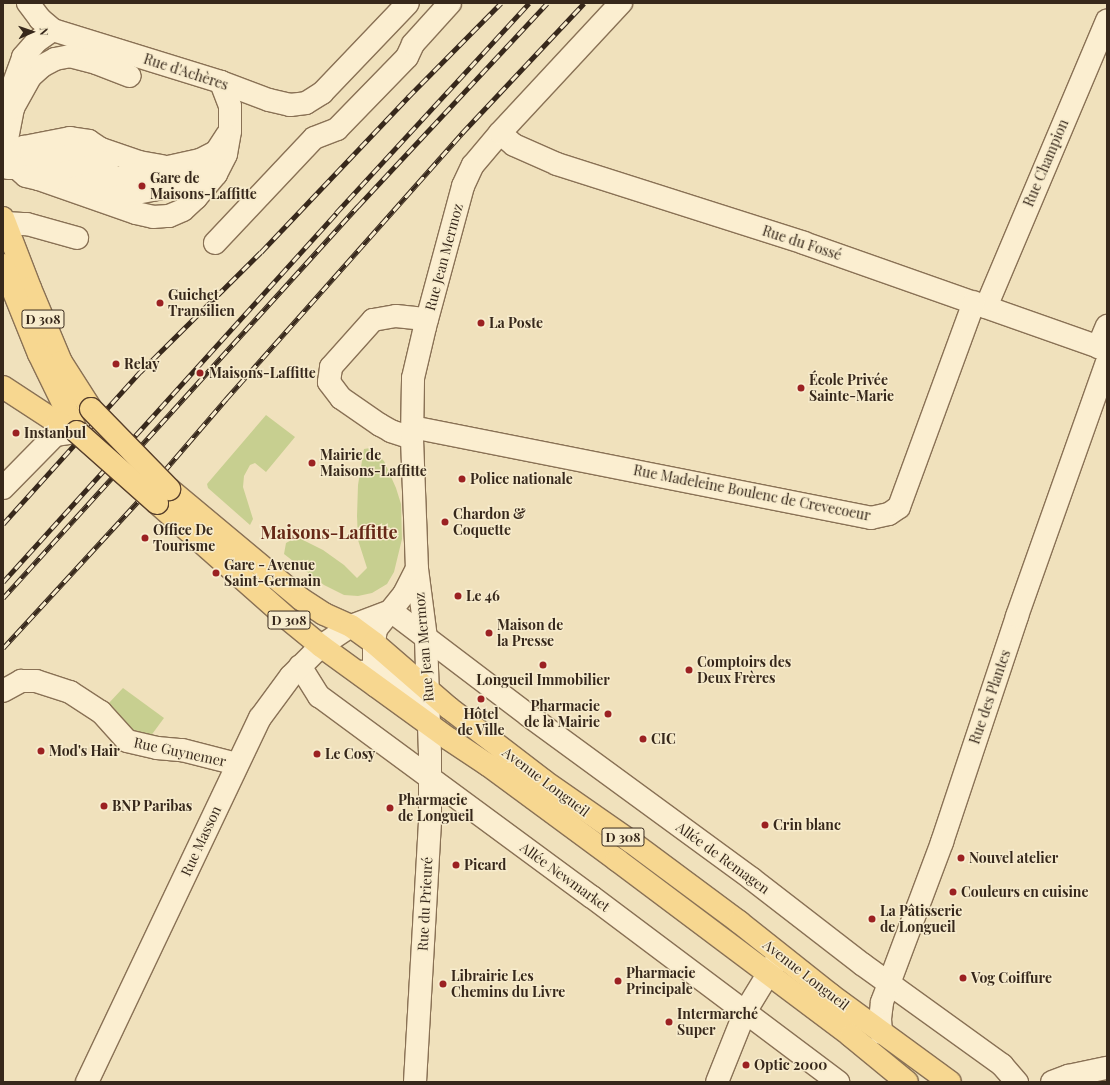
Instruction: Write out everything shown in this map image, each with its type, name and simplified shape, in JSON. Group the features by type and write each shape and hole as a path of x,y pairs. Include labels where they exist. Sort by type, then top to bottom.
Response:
{"main road":[{"name":"D 308","path":"4,221 61,362 90,409 163,496"},
{"name":"D 308","path":"3,265 39,354 77,432 163,496"},
{"path":"3,387 58,424 77,432"},
{"name":"Avenue Longueil","path":"163,496 301,599 324,614 351,626 374,643 429,691 544,781 656,860 739,922 774,965 851,1036 907,1082"},
{"name":"Avenue Longueil","path":"163,496 288,619 321,646 369,676 430,725 774,965 881,1033 950,1082"}],"street":[{"path":"3,140 6,139 13,108 12,88 23,57 37,41 53,30 40,19 28,3"},
{"name":"Rue d'Achères","path":"53,30 221,82 269,100 290,105 306,104 322,93 408,3"},
{"path":"215,243 314,138 337,129 407,57 413,44 450,3"},
{"name":"Rue Jean Mermoz","path":"430,725 426,638 417,569 412,433 413,378 427,319 463,186 473,165 500,133 621,3"},
{"name":"Rue Champion","path":"980,305 1107,20"},
{"path":"13,108 31,76 42,66 55,59 70,56 96,63 130,76"},
{"path":"8,164 26,176 39,179 99,200 153,217 169,216 183,210 196,198 216,174 226,154 230,131 230,106 221,82"},
{"path":"69,189 200,160 216,152 230,131"},
{"name":"Rue du Fossé","path":"500,133 514,145 557,164 796,241 980,305 1104,353"},
{"path":"8,164 101,149 139,162 169,167"},
{"path":"39,179 129,158"},
{"path":"99,200 189,183 216,174"},
{"path":"4,221 27,224 77,238"},
{"name":"Rue Madeleine Boulenc de Crevecoeur","path":"427,319 396,316 373,320 331,368 329,382 341,398 391,431 412,433 871,518 889,514 899,507 980,305"},
{"name":"Rue des Plantes","path":"881,1033 880,1019 882,1002 942,842 1104,353 1107,326"},
{"path":"3,488 55,435 77,432"},
{"name":"Rue Jean Mermoz","path":"369,676 376,629 411,583 417,569"},
{"name":"Allée de Remagen","path":"391,611 752,879 890,984 1002,1065 1016,1082"},
{"name":"Rue Masson","path":"87,1082 236,764 260,718 300,666 321,646 351,626 391,611"},
{"name":"Allée Newmarket","path":"300,666 318,696 838,1082"},
{"path":"369,676 387,672 419,695 429,691"},
{"name":"Rue Guynemer","path":"3,691 21,681 36,681 70,692 101,712 127,742 156,748 182,750 236,764"},
{"name":"Rue du Prieuré","path":"415,1082 430,820 430,725"},
{"path":"717,1082 745,1012 774,965"},
{"path":"1052,1082 1068,1076 1107,1068"}],"green space":[{"path":"266,415 295,437 266,472 255,463 250,465 244,476 243,487 253,519 250,525 208,488 207,484"},
{"path":"370,448 384,461 396,488 401,504 402,539 394,572 387,584 372,593 358,596 344,595 324,585 284,554 286,543 297,537 323,550 344,565 357,578 367,568 358,540 357,516 358,485 364,449"},
{"path":"123,688 164,718 150,737 135,734 108,704"}],"railway":[{"path":"3,524 140,372 261,252 408,97 501,3"},
{"path":"3,582 336,213 529,3"},
{"path":"3,598 358,206 547,3"},
{"path":"3,648 140,499 226,399 462,133 584,3"}],"place":[{"name":"Gare de Maisons-Laffitte","path":"142,186"},
{"name":"Guichet Transilien","path":"160,303"},
{"name":"La Poste","path":"481,323"},
{"name":"Relay","path":"116,364"},
{"name":"Maisons-Laffitte","path":"200,373"},
{"name":"École Privée Sainte-Marie","path":"801,388"},
{"name":"Instanbul","path":"16,433"},
{"name":"Mairie de Maisons-Laffitte","path":"312,463"},
{"name":"Police nationale","path":"462,479"},
{"name":"Chardon & Coquette","path":"445,522"},
{"name":"Office De Tourisme","path":"145,538"},
{"name":"Gare - Avenue Saint-Germain","path":"216,573"},
{"name":"Le 46","path":"458,596"},
{"name":"Maison de la Presse","path":"489,633"},
{"name":"Longueil Immobilier","path":"543,665"},
{"name":"Comptoirs des Deux Frères","path":"689,670"},
{"name":"Hôtel de Ville","path":"481,699"},
{"name":"Pharmacie de la Mairie","path":"608,714"},
{"name":"CIC","path":"643,739"},
{"name":"Mod's Hair","path":"41,751"},
{"name":"Le Cosy","path":"317,754"},
{"name":"BNP Paribas","path":"104,806"},
{"name":"Pharmacie de Longueil","path":"390,808"},
{"name":"Crin blanc","path":"765,825"},
{"name":"Nouvel atelier","path":"961,858"},
{"name":"Picard","path":"456,865"},
{"name":"Couleurs en cuisine","path":"953,892"},
{"name":"La Pâtisserie de Longueil","path":"872,919"},
{"name":"Vog Coiffure","path":"963,978"},
{"name":"Pharmacie Principale","path":"618,981"},
{"name":"Librairie Les Chemins du Livre","path":"443,984"},
{"name":"Intermarché Super","path":"669,1022"},
{"name":"Optic 2000","path":"746,1065"}],"district":[{"name":"Maisons-Laffitte","path":"329,532"}]}
